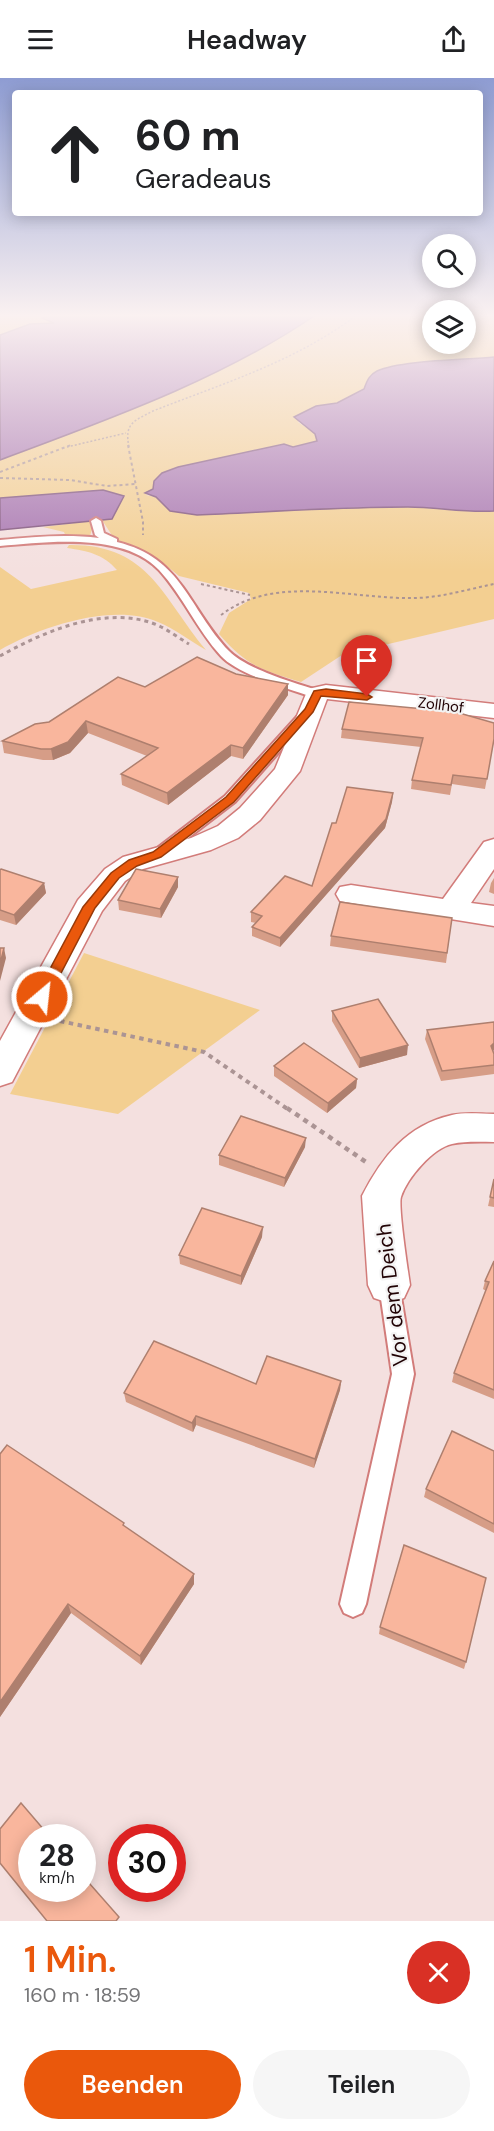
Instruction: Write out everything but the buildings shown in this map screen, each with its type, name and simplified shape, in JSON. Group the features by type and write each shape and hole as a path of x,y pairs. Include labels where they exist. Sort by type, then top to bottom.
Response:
{"street":[{"name":"Zollhof","path":"314,702 326,692 494,711"},
{"path":"0,1073 89,907 115,875 133,863 201,844 228,832 250,814 287,771 314,702"},
{"path":"451,910 494,848"},
{"path":"351,894 494,916"},
{"name":"Vor dem Deich","path":"389,1286 381,1196 392,1179 410,1154 432,1136 453,1129 494,1128"}],"lane":[{"path":"96,521 100,535 150,556 171,578 226,655 314,702"},
{"path":"0,543 91,540 114,542"},
{"name":"Vor dem Deich","path":"353,1604 403,1374 389,1286"}],"path":[{"path":"136,550 142,536 143,522 126,433 132,422 139,417 181,400"},
{"path":"0,472 90,438 126,433"},
{"path":"0,478 70,480 106,486 136,484"},
{"path":"171,578 252,596"},
{"path":"210,635 216,620 225,609 233,603 252,596 279,592 416,598 494,584"},
{"path":"0,656 18,645 64,628 91,621 127,619 160,626 206,654 226,655"},
{"path":"32,1015 204,1052 392,1179"}],"shaded area":[{"path":"0,400 154,400 123,413 0,460"},
{"path":"153,400 344,400 337,404 316,406 298,422 316,434 317,441 293,447 284,444 178,467 146,495 156,497 171,511 408,507 494,511 494,619 342,655 301,682 275,674 255,666 238,654 219,634 229,613 251,599 249,593 179,576 157,558 115,540 102,520 112,519 124,496 103,490 0,498 0,460"},
{"path":"343,400 494,400 494,511 382,507 197,515 170,511 156,497 145,493 153,489 154,481 162,473 178,467 284,444 293,447 317,441 315,434 294,417 316,406"},
{"path":"103,490 124,496 112,519 0,530 0,498"},
{"path":"90,521 93,526 90,536 66,537 64,532 43,527"},
{"path":"69,545 96,547 118,554 136,564 151,577 206,650 158,622 120,615 99,616 56,626 16,641 0,650 0,567 31,589 117,570 101,557 67,548"},
{"path":"84,953 260,1010 118,1114 10,1094"}],"route":[{"path":"42,997 89,907 115,875 133,863 157,855 230,800 310,710 317,694 326,692 367,697"}]}
